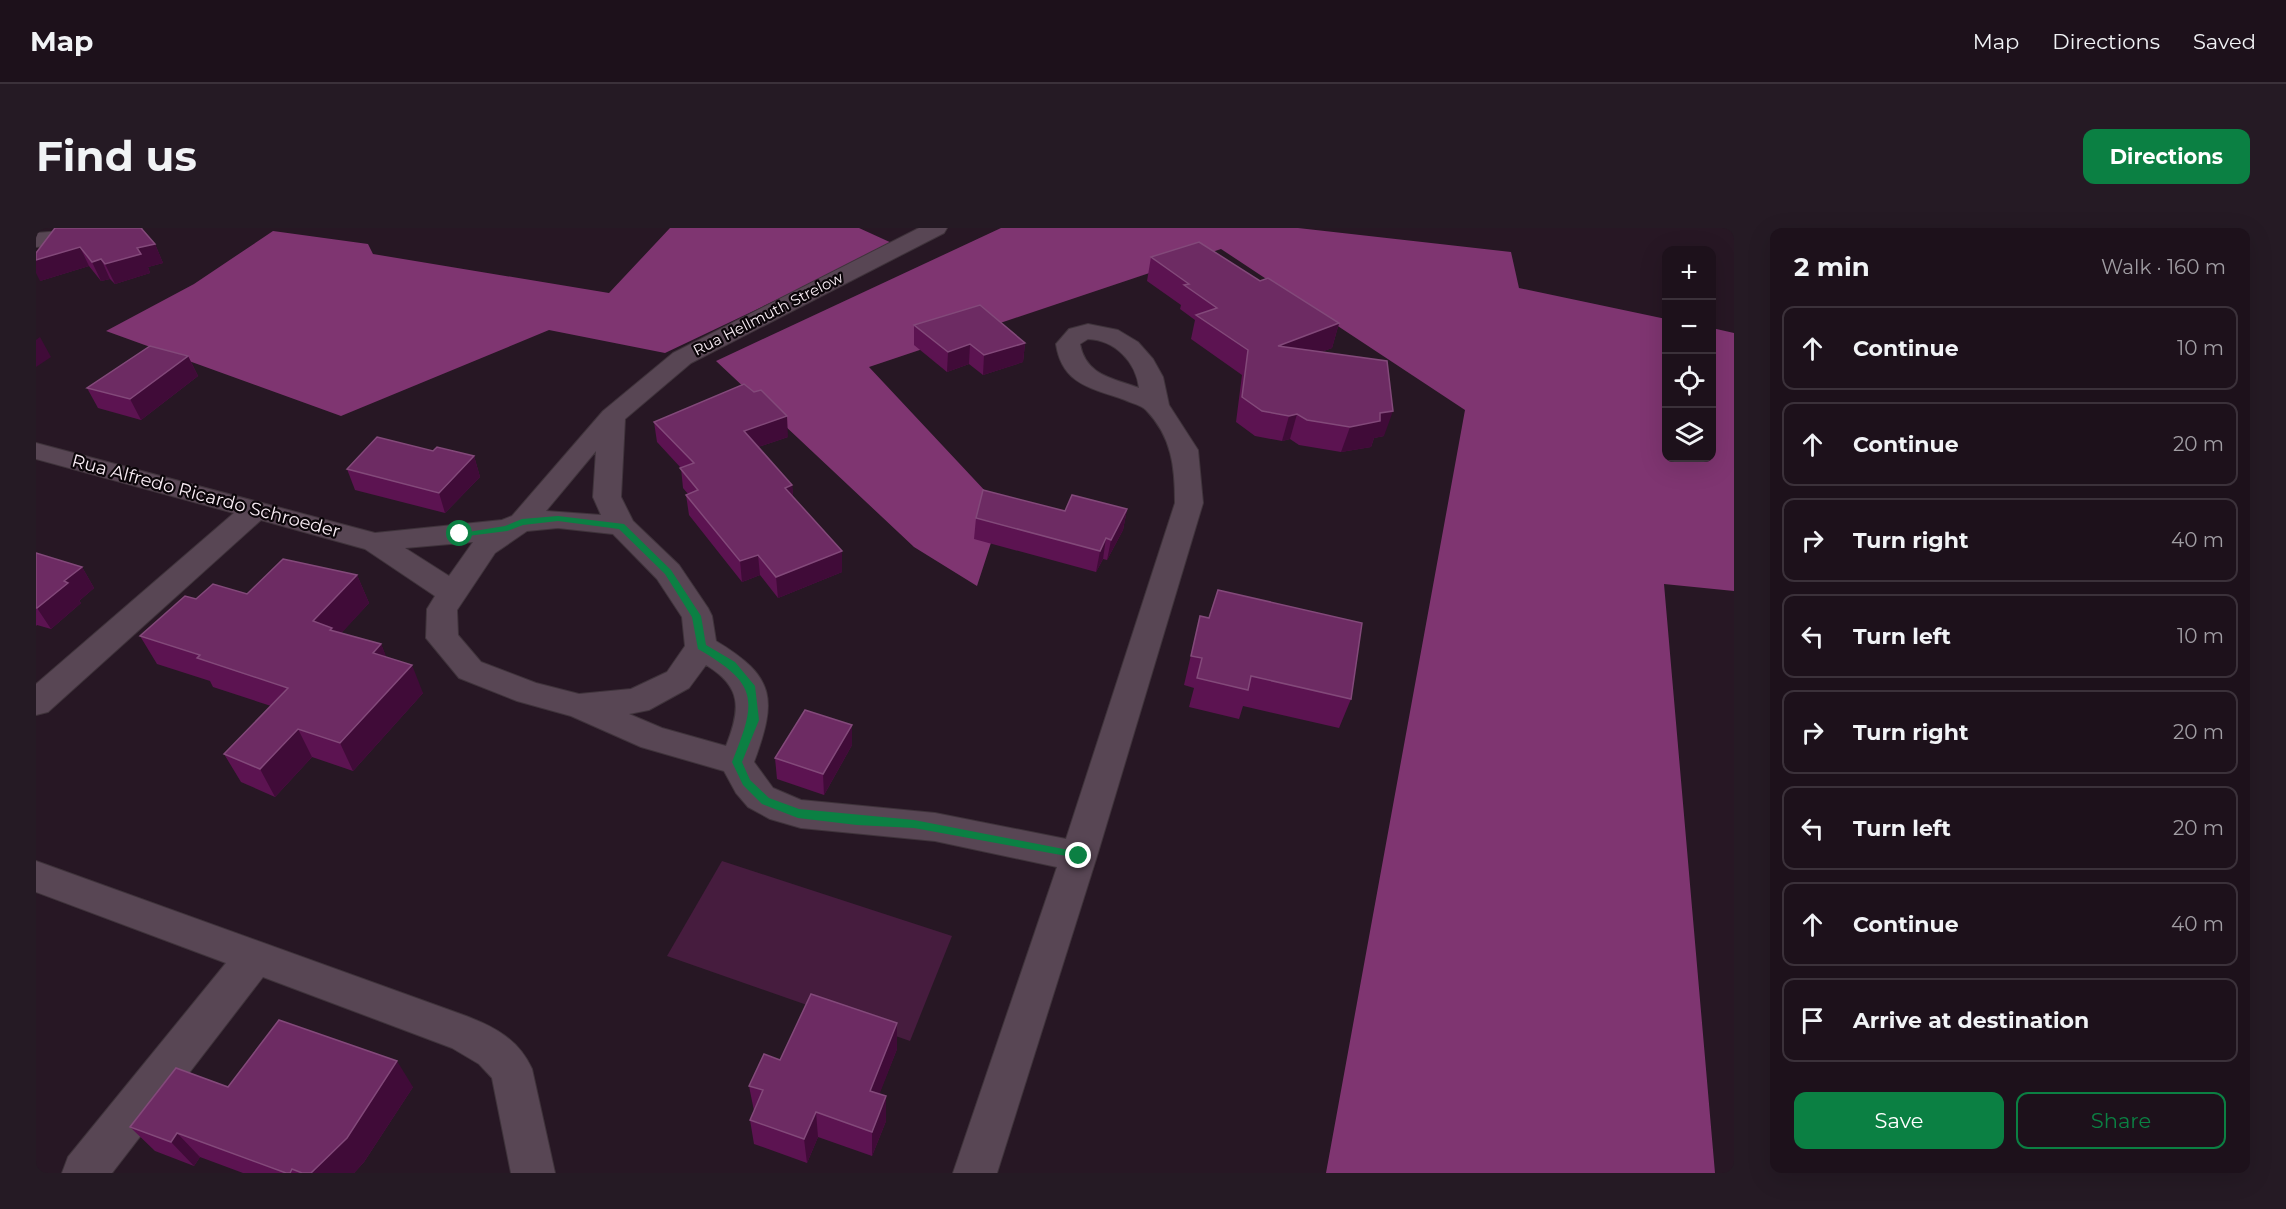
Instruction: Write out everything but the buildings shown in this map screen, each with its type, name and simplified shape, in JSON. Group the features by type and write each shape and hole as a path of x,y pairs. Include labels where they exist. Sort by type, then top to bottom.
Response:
{"street":[{"path":"36,240 131,228"},
{"name":"Rua Hellmuth Strelow","path":"579,706 529,693 470,670 442,638 442,609 451,592 484,546 514,525 612,417 661,372 682,358 936,228"},
{"path":"975,1173 1079,856 1189,503 1190,471 1182,443 1155,403 1149,372 1131,349 1108,334 1092,332 1077,334 1068,344 1070,356 1082,375 1155,403"},
{"path":"1082,375 1131,349"},
{"path":"579,706 637,701 678,680 701,647 697,616 668,572 621,526 608,497 612,417"},
{"name":"Rua Alfredo Ricardo Schroeder","path":"36,451 375,542 451,592"},
{"path":"36,703 255,510"},
{"name":"Rua Alfredo Ricardo Schroeder","path":"375,542 558,519 621,526"},
{"path":"701,647 732,664 750,686 754,720 737,762 746,782 766,801 798,813 857,821 914,824 1079,856"},
{"path":"579,706 653,738 737,762"},
{"path":"36,876 466,1035 494,1050 511,1069 533,1173"},
{"path":"84,1173 255,957"}],"shaded area":[{"path":"670,228 859,228 894,244 665,353 549,330 341,416 106,331 194,284 273,231 368,244 373,254 609,293"},
{"path":"1001,228 1298,228 1511,252 1519,288 1662,318 1662,462 1716,462 1716,329 1734,333 1734,591 1664,584 1715,1173 1326,1173 1465,410 1221,249 869,367 1002,509 977,586 914,547 716,361"},
{"path":"722,861 952,936 910,1041 667,956"}],"route":[{"path":"460,534 507,529 522,522 558,519 584,520 621,526 668,572 697,616 701,647 732,664 750,686 754,720 737,762 746,782 766,801 798,813 857,821 914,824 1079,856"}]}
